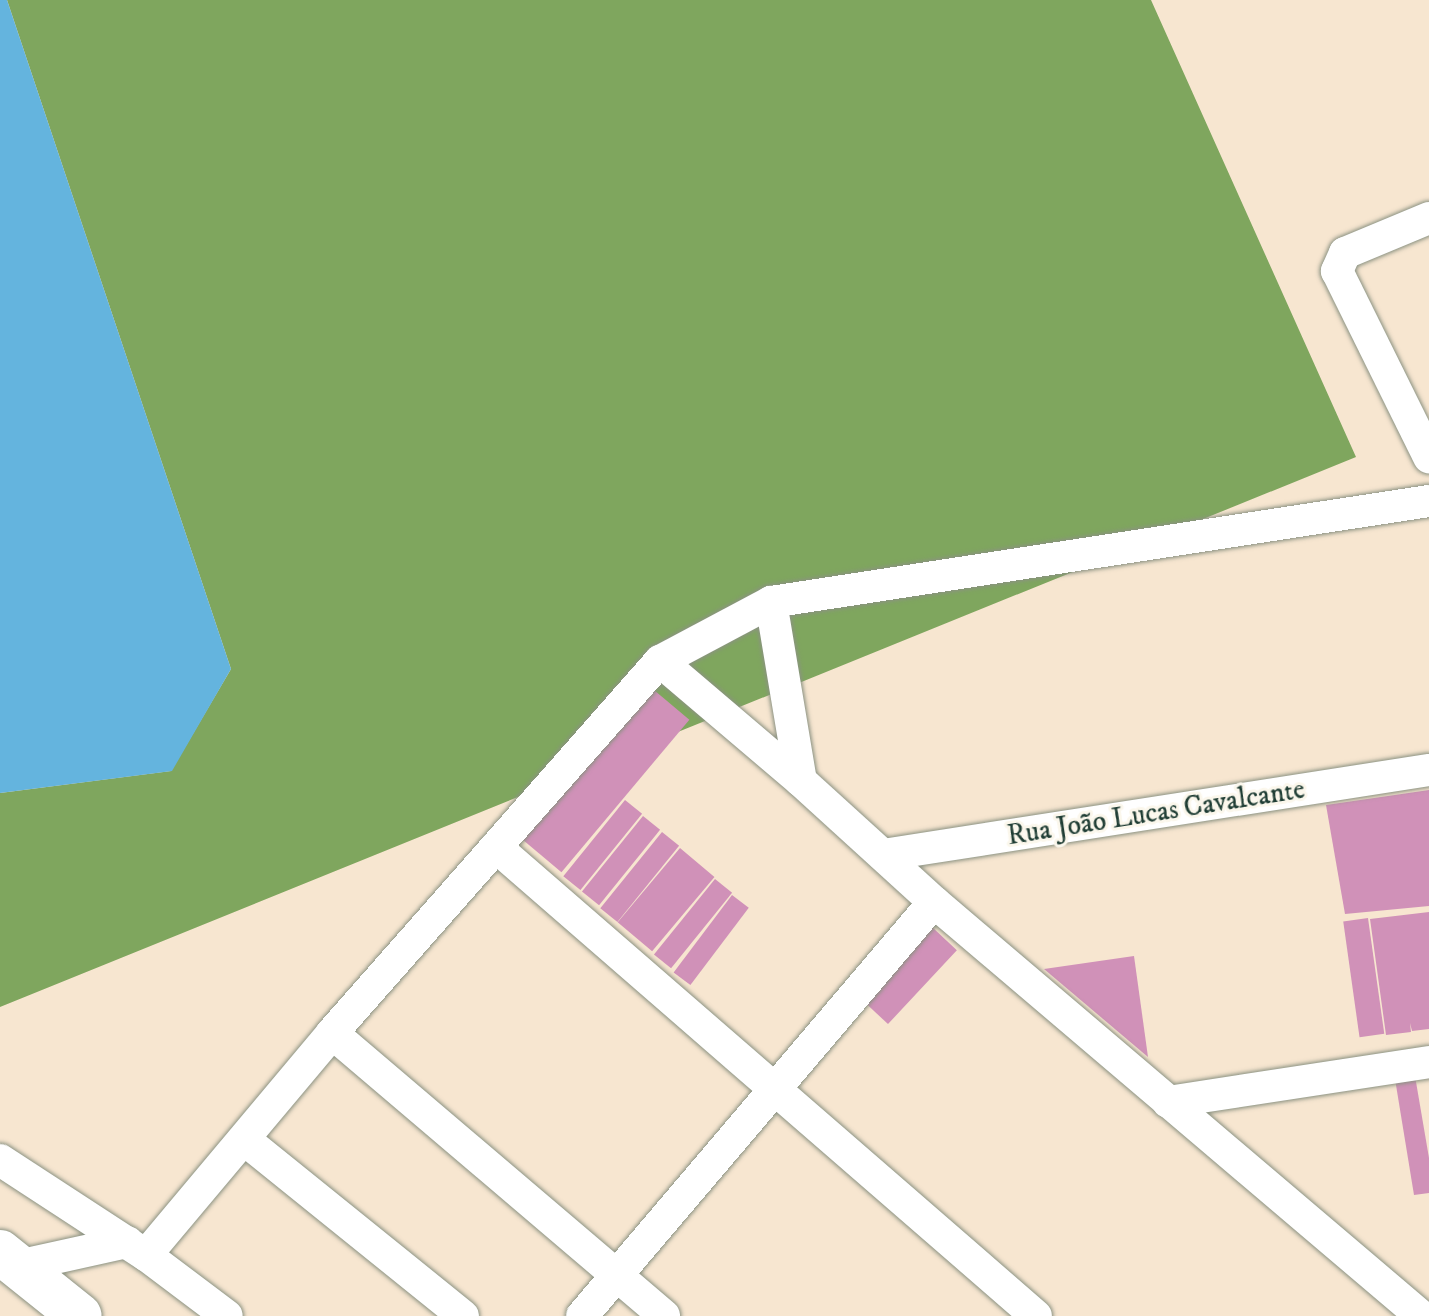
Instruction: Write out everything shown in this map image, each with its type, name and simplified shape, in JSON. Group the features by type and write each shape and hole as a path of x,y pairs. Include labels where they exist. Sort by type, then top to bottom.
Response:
{"main road":[{"path":"9,1259 80,1316"}],"street":[{"path":"1429,218 1345,253 1337,271 1429,457"},
{"path":"9,1259 136,1249 245,1140 332,1033 660,661 771,602 1429,501"},
{"path":"771,602 801,781"},
{"path":"660,661 801,781 934,902 1421,1316"},
{"name":"Rua João Lucas Cavalcante","path":"883,855 1429,770"},
{"path":"496,847 1036,1316"},
{"path":"582,1316 934,902"},
{"path":"332,1033 664,1316"},
{"path":"1168,1102 1429,1062"},
{"path":"245,1140 463,1316"},
{"path":"0,1160 136,1249 227,1316"}],"green space":[{"path":"7,0 1151,0 1356,457 0,1007 0,793 171,771 231,669"}],"water":[{"path":"0,0 7,0 231,669 172,771 0,793"}],"building":[{"path":"648,685 689,720 561,872 520,837"},
{"path":"1429,790 1429,906 1345,914 1326,805"},
{"path":"625,800 642,814 580,890 563,876"},
{"path":"643,816 660,830 599,905 582,891"},
{"path":"662,832 679,846 617,922 600,908"},
{"path":"680,848 714,877 652,951 618,922"},
{"path":"715,879 732,893 671,968 654,954"},
{"path":"732,895 749,908 690,985 674,972"},
{"path":"1429,912 1429,1029 1412,1031 1410,1023 1411,1032 1386,1035 1370,919"},
{"path":"1368,918 1384,1034 1360,1037 1343,921"},
{"path":"932,927 957,950 888,1024 863,1001"},
{"path":"1134,956 1148,1057 1044,969"},
{"path":"1415,1076 1429,1158 1429,1193 1414,1195 1395,1079"}]}
